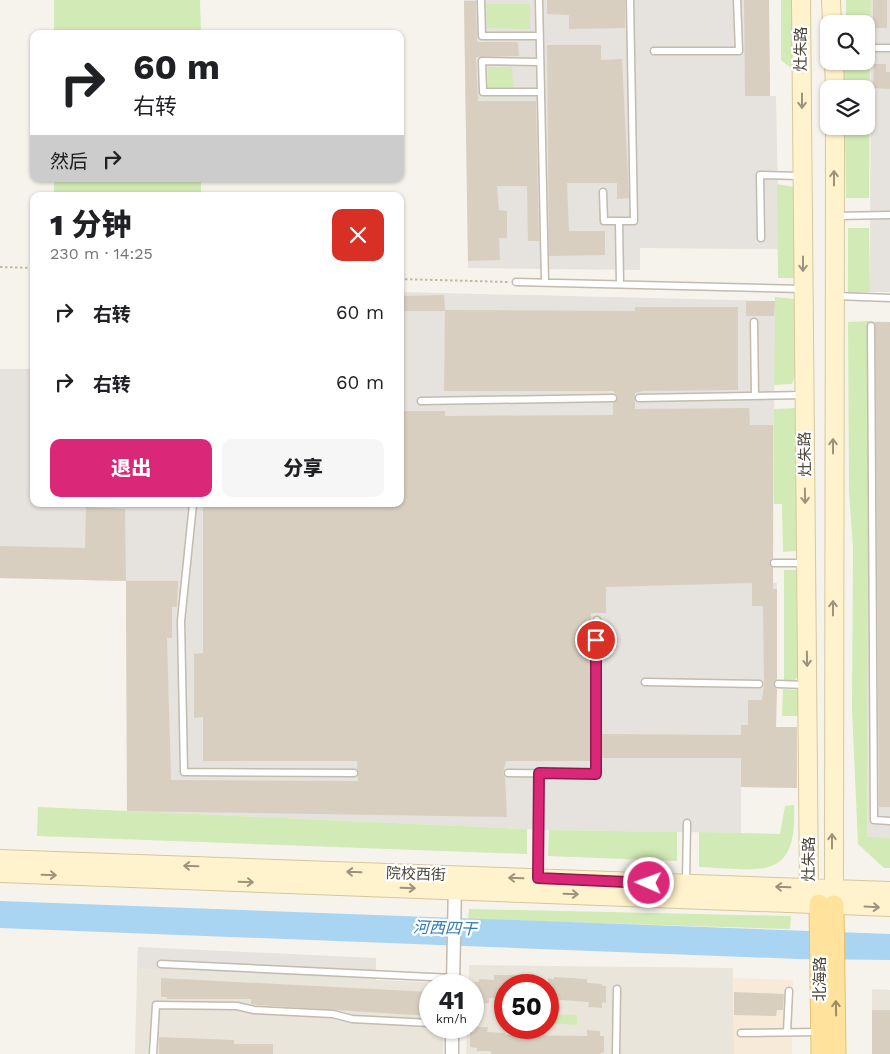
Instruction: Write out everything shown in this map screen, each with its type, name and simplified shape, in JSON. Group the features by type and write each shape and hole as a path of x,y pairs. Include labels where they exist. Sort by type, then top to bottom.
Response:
{"main road":[{"name":"灶朱路","path":"801,0 809,888 829,899 834,135"},
{"path":"832,0 832,15"},
{"name":"院校西街","path":"0,859 455,883 829,899"},
{"name":"院校西街","path":"0,873 455,883 538,878 809,888"},
{"path":"829,899 890,890"},
{"path":"829,899 890,908"},
{"name":"北海路","path":"829,899 827,926 828,963 836,1054"},
{"name":"北海路","path":"821,1054 820,1032 828,963"}],"street":[{"path":"453,974 455,883"},
{"path":"452,1039 452,1054"}],"lane":[{"path":"481,0 482,36 540,36"},
{"path":"539,0 545,282"},
{"path":"603,192 604,221 634,221 630,0"},
{"path":"654,51 738,51 737,0"},
{"path":"875,48 890,48"},
{"path":"540,62 482,61 482,92 541,92"},
{"path":"761,238 760,175 802,176"},
{"path":"834,216 890,215"},
{"path":"619,221 620,284"},
{"path":"516,282 803,289"},
{"path":"834,296 890,298"},
{"path":"754,322 755,396"},
{"path":"871,326 874,820 890,820"},
{"path":"639,398 804,395"},
{"path":"420,401 613,398"},
{"path":"193,507 181,621 184,772 354,773"},
{"path":"774,563 806,562"},
{"path":"508,773 596,774 596,620"},
{"path":"645,682 759,684"},
{"path":"778,684 807,685"},
{"path":"538,878 539,773"},
{"path":"686,822 686,884"},
{"path":"161,964 419,979"},
{"path":"616,1054 617,989"},
{"path":"787,1032 789,990"},
{"path":"153,1054 156,1004 237,1006 254,1010 333,1014 352,1020 419,1023"},
{"path":"740,1033 820,1032"}],"path":[{"path":"0,267 30,268"},
{"path":"404,279 516,282"}],"shaded area":[{"path":"464,0 769,0 770,96 776,96 779,249 640,248 640,270 468,268"},
{"path":"871,0 890,0 890,292 870,292 871,135 875,135 875,80 871,80 871,70 875,70 875,15 871,15"},
{"path":"404,292 775,301 773,583 777,583 776,724 741,725 741,833 549,830 127,811 126,581 0,578 0,369 30,369 30,507 404,507"},
{"path":"869,321 890,322 890,838 867,838"},
{"path":"138,947 376,958 376,980 137,969"},
{"path":"469,965 733,968 734,1054 466,1054 467,1039 484,1039 484,974 469,974"},
{"path":"137,969 419,982 419,1039 444,1039 443,1054 135,1054"},
{"path":"734,978 793,980 792,1054 734,1054"},
{"path":"872,989 890,990 890,1054 872,1054"}],"green space":[{"path":"54,0 200,0 201,30 54,30"},
{"path":"781,0 792,0 795,71 781,60"},
{"path":"846,0 871,0 871,15 846,15"},
{"path":"486,4 530,4 530,29 487,28"},
{"path":"488,67 512,67 513,87 488,87"},
{"path":"844,70 870,70 870,80 844,80"},
{"path":"845,135 869,135 869,198 846,198"},
{"path":"54,182 201,182 201,192 54,192"},
{"path":"777,184 794,187 794,278 778,278"},
{"path":"848,228 869,228 870,292 848,293"},
{"path":"775,297 795,299 795,376 792,384 774,385"},
{"path":"869,321 867,837 890,838 890,868 884,868 858,844 852,709 853,548 849,491 848,322"},
{"path":"796,408 796,551 783,552 782,504 774,504 774,409"},
{"path":"784,570 796,570 798,676 795,680 784,680"},
{"path":"783,689 799,690 800,716 782,716"},
{"path":"794,805 794,830 789,848 782,860 770,866 756,869 699,867 699,832 780,834 785,806"},
{"path":"38,807 527,829 527,854 37,836"},
{"path":"549,830 677,832 677,861 548,856"},
{"path":"469,909 791,916 790,929 468,919"},
{"path":"559,1014 577,1015 577,1025 559,1024"}],"water":[{"name":"河西四干","path":"0,901 890,934 890,960 799,959 0,928"}],"building":[{"path":"547,0 625,0 625,28 569,29 569,15 547,14"},
{"path":"744,0 769,0 770,96 745,96"},
{"path":"873,0 887,0 887,28 875,28 875,15 873,15"},
{"path":"464,1 476,1 477,42 518,42 519,56 476,57 478,101 536,101 539,241 528,241 527,186 497,186 499,210 507,211 507,238 499,238 500,260 468,261"},
{"path":"547,45 601,45 601,60 622,59 629,198 617,199 617,183 567,183 569,231 605,231 605,255 549,256"},
{"path":"875,64 886,64 886,72 890,72 890,89 875,88 875,80 873,80"},
{"path":"444,295 445,310 635,311 635,307 738,307 738,390 643,391 635,393 635,409 749,408 750,425 773,425 773,558 769,563 773,568 773,589 777,589 777,679 773,684 777,689 776,727 797,727 797,788 741,787 741,758 601,758 601,734 741,735 741,725 748,725 748,700 762,700 764,685 763,606 752,606 752,583 606,587 606,613 591,613 591,761 506,761 503,773 505,777 507,817 127,811 126,581 178,581 177,607 172,607 172,638 167,638 171,780 358,781 357,761 203,761 203,717 194,718 194,654 203,653 203,507 404,507 404,411 445,411 445,416 613,415 613,403 618,397 613,391 444,391 445,311 404,311 404,296"},
{"path":"746,301 775,301 774,316 746,316"},
{"path":"875,322 890,322 890,807 879,807"},
{"path":"86,507 125,509 126,581 0,578 0,546 85,548"},
{"path":"559,977 587,979 587,983 606,986 606,1003 602,1002 602,1008 588,1007 589,1002 559,1000"},
{"path":"161,978 419,991 419,1015 258,1005 251,1004 251,999 167,999 167,997 161,997"},
{"path":"484,979 494,980 494,998 489,998 489,1003 484,1003"},
{"path":"734,992 784,994 783,1010 777,1010 776,1016 734,1015"},
{"path":"872,1010 890,1010 890,1054 872,1054"},
{"path":"484,1027 488,1027 487,1032 494,1032 494,1039 559,1039 559,1036 587,1036 587,1030 600,1031 600,1036 604,1036 604,1052 600,1054 491,1054 491,1051 477,1051 477,1048 470,1047 470,1039 484,1039"},
{"path":"159,1037 234,1040 234,1044 273,1044 273,1054 159,1054"}],"route":[{"path":"596,640 596,774 539,773 538,878 649,883"}]}
